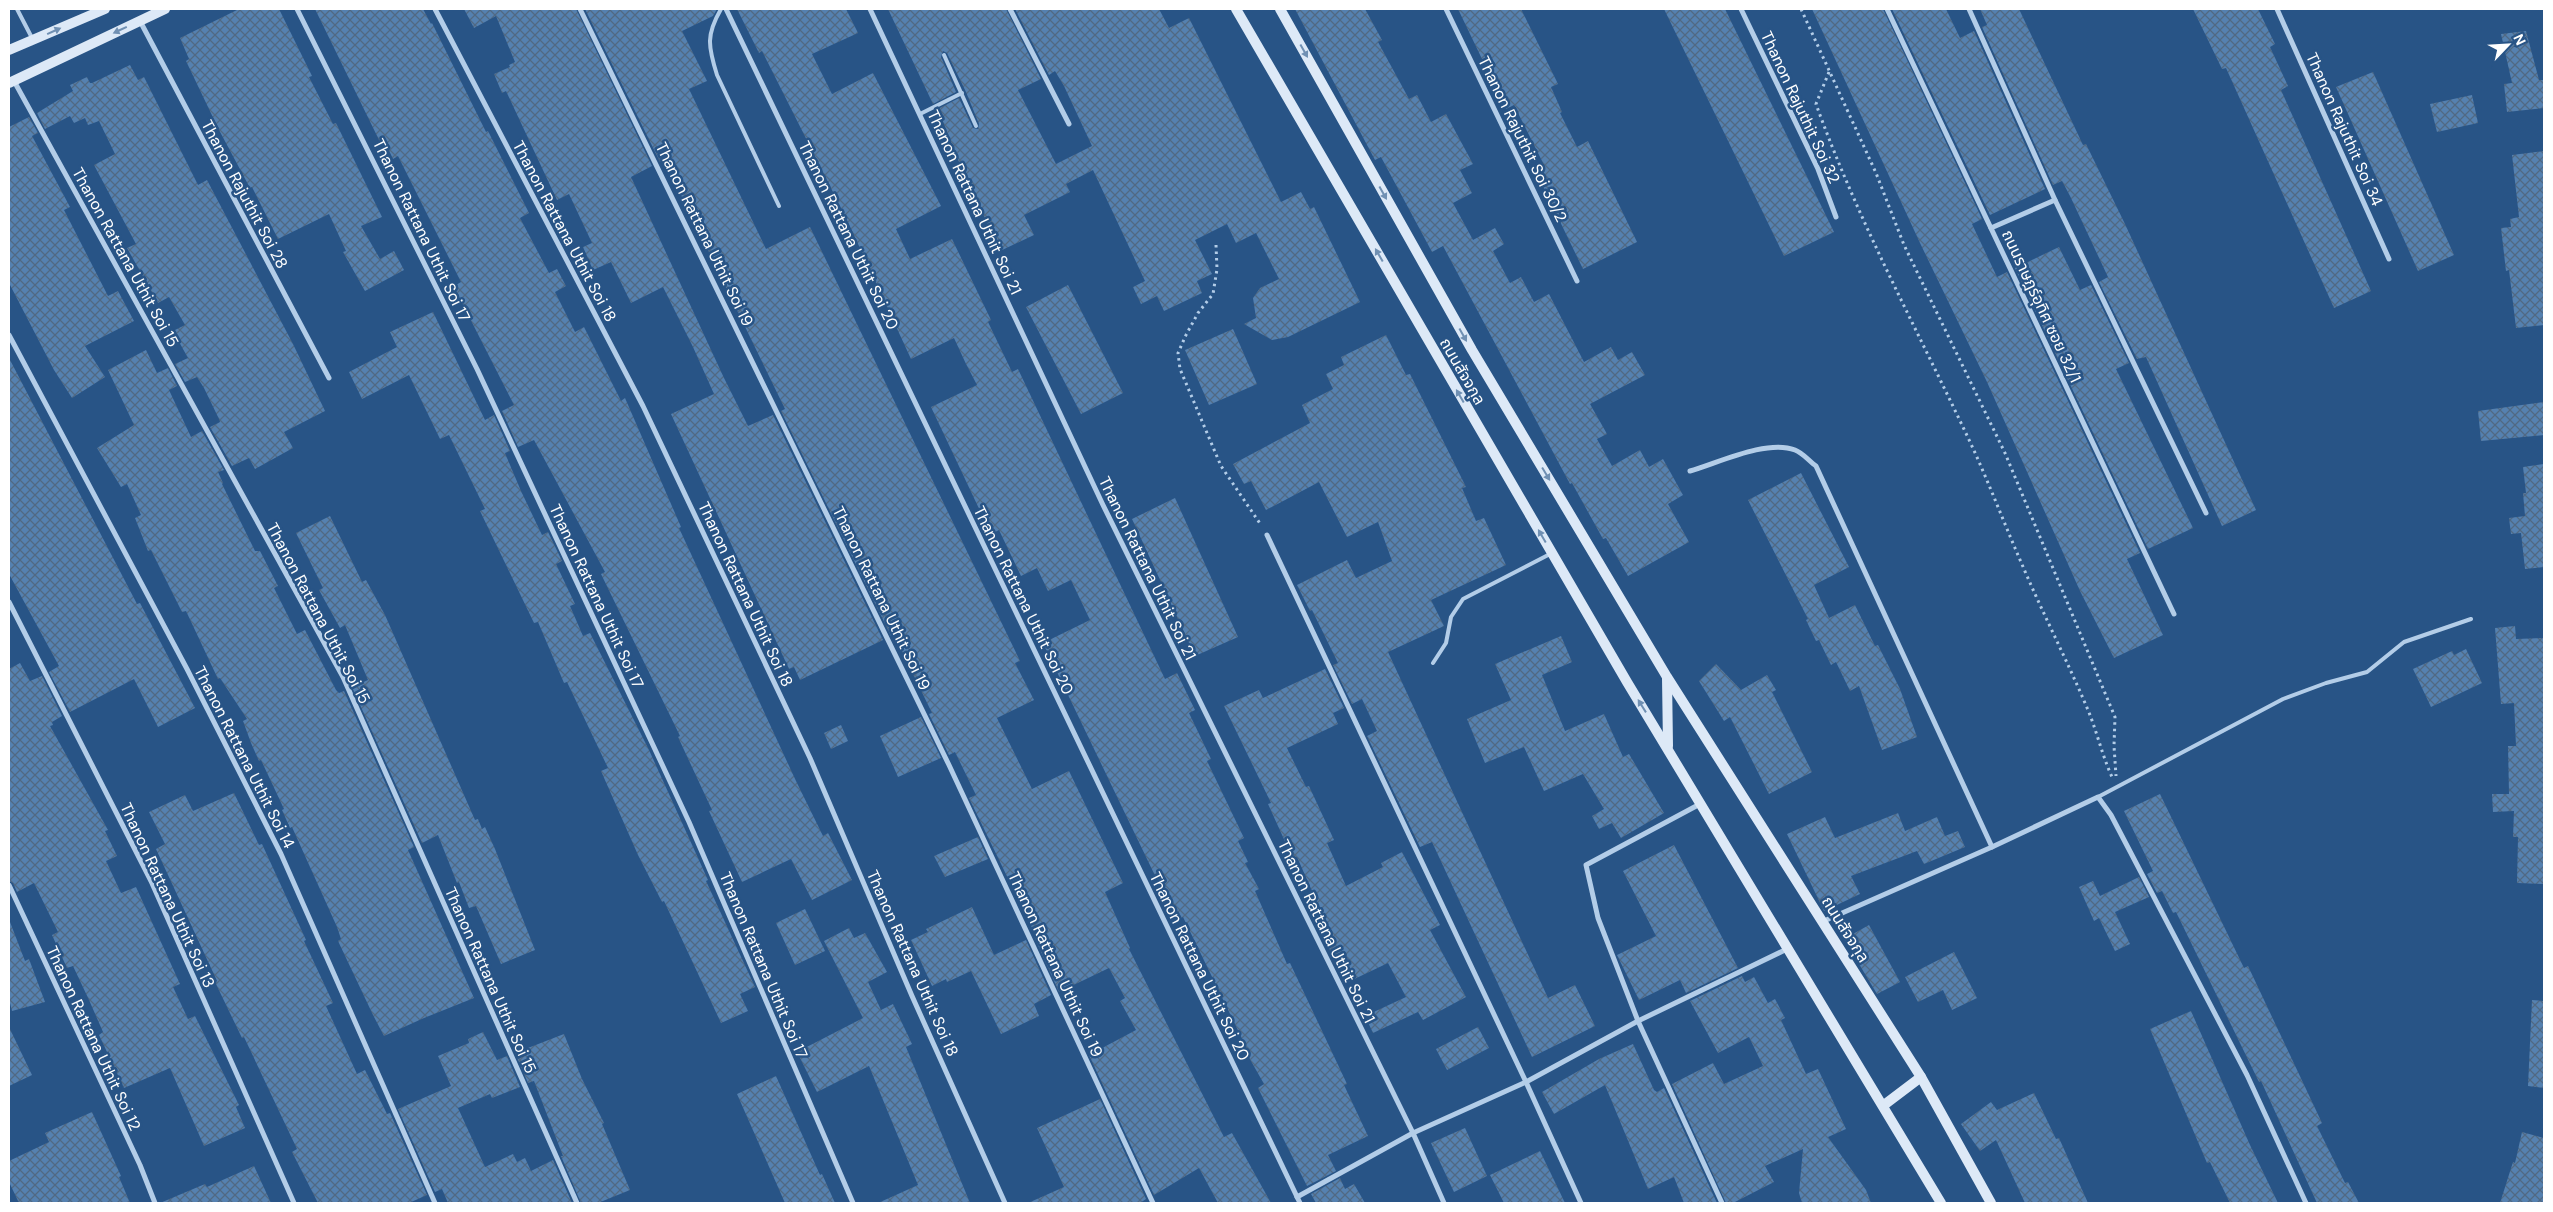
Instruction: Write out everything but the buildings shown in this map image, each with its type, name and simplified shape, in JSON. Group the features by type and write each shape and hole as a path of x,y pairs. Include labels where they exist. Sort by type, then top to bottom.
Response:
{"street":[{"path":"9,50 105,9"},
{"path":"11,81 164,9"},
{"name":"Thanon Rattana Uthit Soi 17","path":"297,9 477,369 685,813 853,1203"},
{"name":"Thanon Rattana Uthit Soi 18","path":"436,9 651,424 810,758 908,986 1005,1203"},
{"name":"Thanon Rattana Uthit Soi 19","path":"580,9 949,764 1153,1203"},
{"name":"Thanon Rattana Uthit Soi 20","path":"726,9 1300,1203"},
{"name":"Thanon Rattana Uthit Soi 21","path":"870,9 1103,505 1413,1133 1444,1203"},
{"path":"1010,9 1068,124"},
{"name":"ถนนสัจจกุล","path":"1236,9 1552,553 1787,949 1884,1105 1942,1203"},
{"name":"ถนนสัจจกุล","path":"1280,9 1472,350 1667,677 1824,921 1921,1077 1991,1203"},
{"name":"Thanon Rajuthit Soi 30/2","path":"1446,9 1577,281"},
{"name":"Thanon Rajuthit Soi 32","path":"1741,9 1818,169 1836,217"},
{"name":"ถนนราษฎร์อุทิศ ซอย 32/1","path":"1887,9 2174,614"},
{"path":"1968,9 2055,200 2206,513"},
{"name":"Thanon Rajuthit Soi 34","path":"2278,9 2389,259"},
{"name":"Thanon Rajuthit Soi 28","path":"140,20 329,378"},
{"name":"Thanon Rattana Uthit Soi 15","path":"11,81 343,677 577,1203"},
{"path":"1991,228 2055,200"},
{"name":"Thanon Rattana Uthit Soi 14","path":"9,334 187,669 281,854 435,1203"},
{"path":"1690,472 1768,447 1782,446 1796,450 1816,466 1992,848"},
{"path":"1267,535 1526,1082 1581,1203"},
{"name":"Thanon Rattana Uthit Soi 13","path":"9,602 151,881 294,1203"},
{"name":"ถนนสัจจกุล","path":"1667,677 1668,748"},
{"path":"1824,921 1992,848 2098,797 2111,815 2248,1075 2306,1203"},
{"path":"1701,804 1586,865 1598,918 1638,1021 1722,1203"},
{"name":"Thanon Rattana Uthit Soi 12","path":"9,885 135,1156 154,1203"},
{"path":"1297,1197 1413,1133 1526,1082 1638,1021 1787,949"},
{"path":"1884,1105 1921,1077"}],"lane":[{"path":"17,9 33,40"},
{"path":"721,9 709,36 710,52 717,75 779,206"},
{"path":"944,55 976,126"},
{"path":"920,114 962,93"},
{"path":"1433,663 1446,643 1451,617 1462,599 1552,553"},
{"path":"2098,797 2283,699 2326,683 2367,672 2404,642 2471,619"}],"path":[{"path":"1801,9 1876,173 1904,245 2004,453 2115,717 2116,786"},
{"path":"1829,72 1816,104 1826,132 1853,197 1971,445 2022,564 2069,664 2096,729 2103,758 2116,786"},
{"path":"1216,245 1217,269 1213,294 1198,313 1183,341 1178,353 1180,369 1220,466 1242,494 1267,535"}]}
